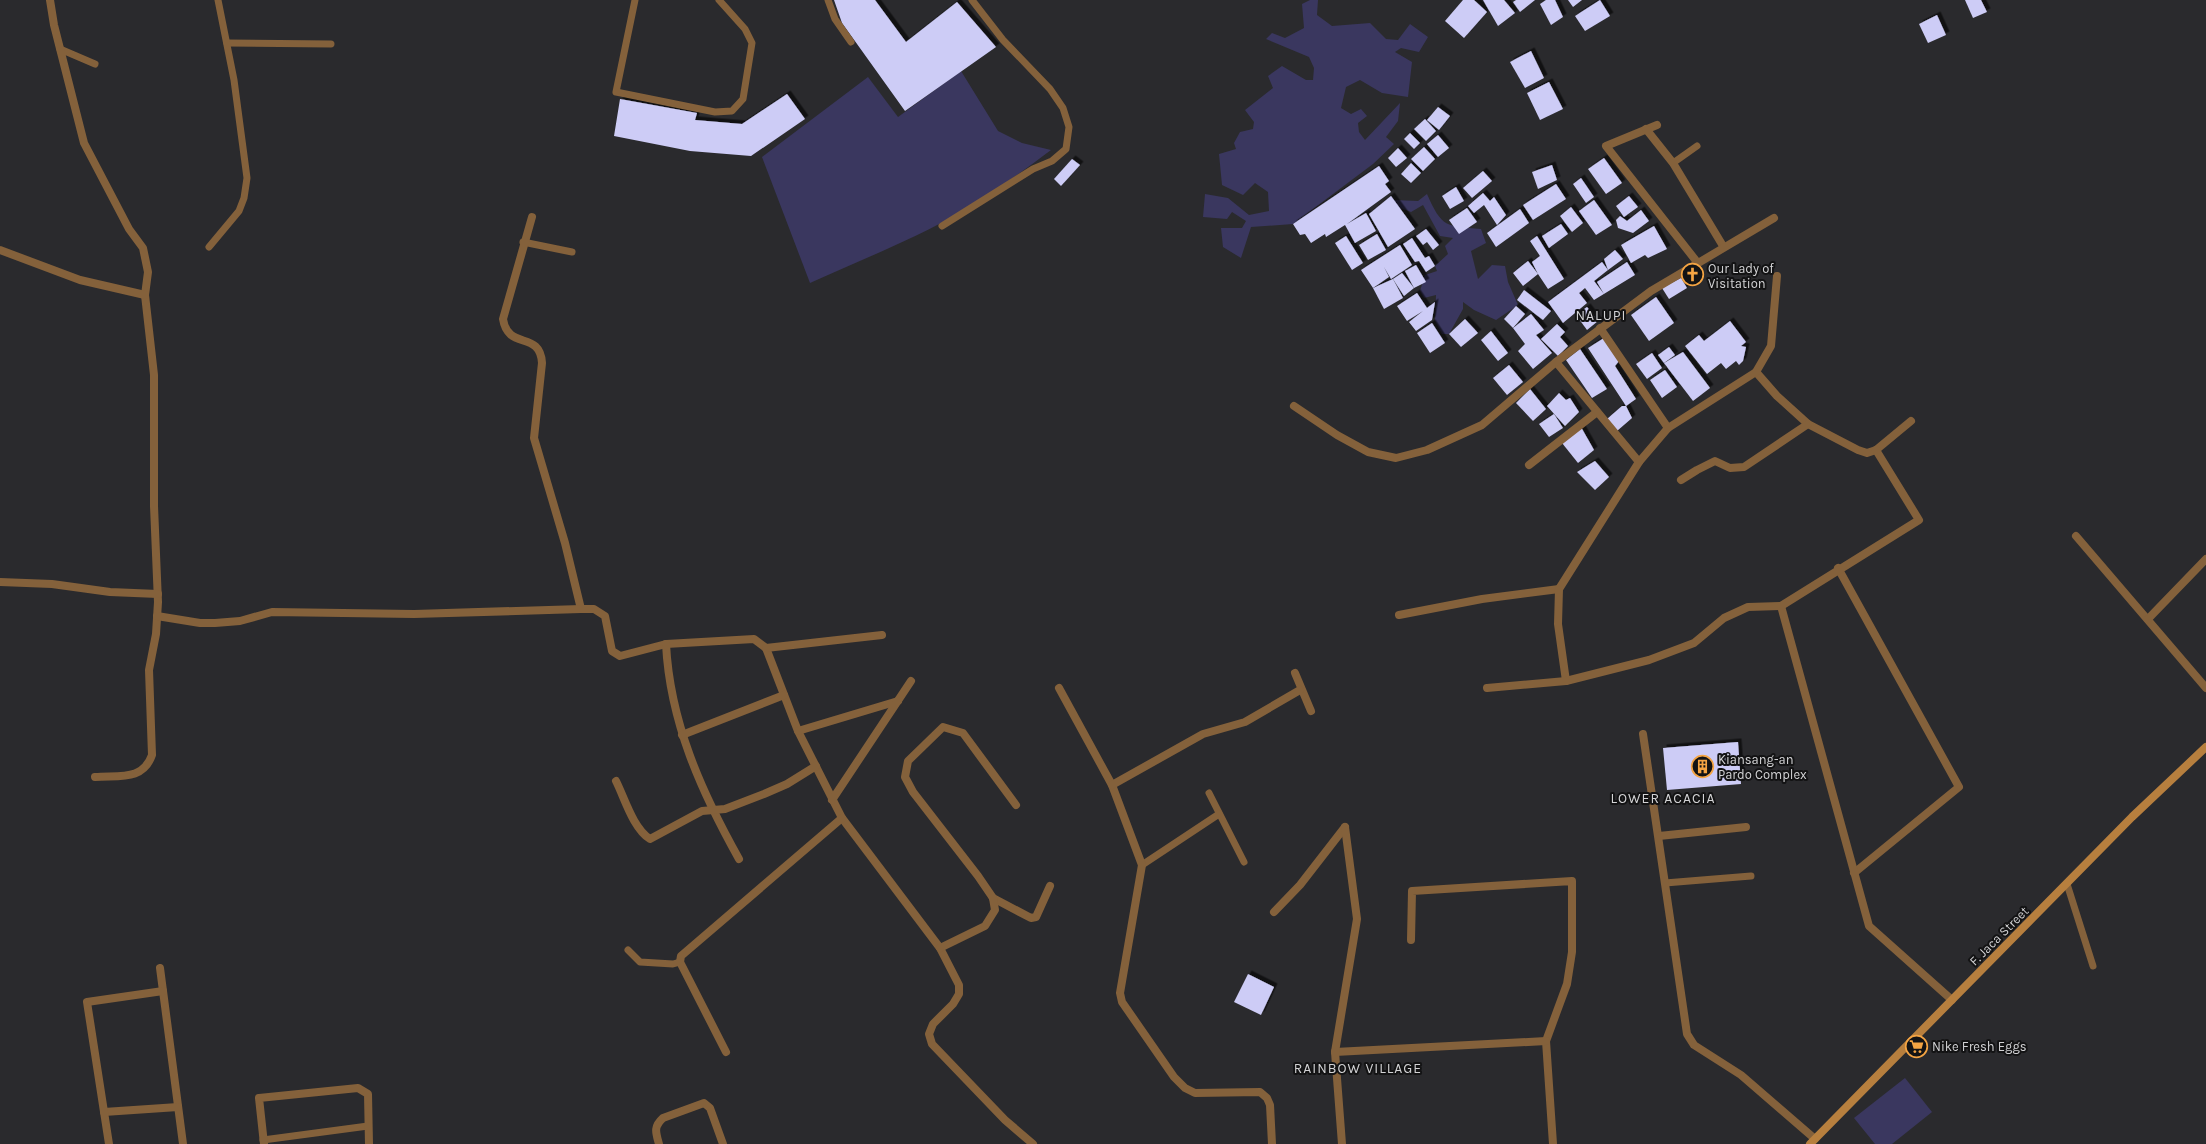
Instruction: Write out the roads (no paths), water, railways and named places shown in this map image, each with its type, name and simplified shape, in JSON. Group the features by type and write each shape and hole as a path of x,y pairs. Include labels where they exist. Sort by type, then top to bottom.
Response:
{"street":[{"path":"50,0 60,49 84,143 129,229 143,248 148,272 145,295 154,375 154,506 158,594 157,616 149,670 152,755 148,766 139,773 95,778"},
{"path":"1657,125 1606,146 1698,262"},
{"path":"1646,129 1673,163 1723,246"},
{"path":"532,217 523,242 503,319 504,328 508,334 536,346 542,352 534,438 565,544 581,609"},
{"path":"1294,406 1337,436 1368,452 1389,457 1409,456 1427,450 1482,425 1556,362 1651,291 1723,246 1774,218"},
{"path":"0,250 80,280 145,295"},
{"path":"1566,681 1558,624 1559,589 1638,462 1668,428 1756,372 1771,346 1777,276"},
{"path":"1600,328 1668,428"},
{"path":"1556,362 1638,462"},
{"path":"1756,372 1777,396 1808,424 1858,450 1867,453 1876,450 1911,421"},
{"path":"1529,465 1597,412"},
{"path":"1681,480 1715,461 1738,469 1750,465 1786,438 1808,424"},
{"path":"1487,688 1566,681 1649,660 1694,643 1724,618 1748,608 1780,606 1838,568 1919,520 1876,450"},
{"path":"2076,536 2206,688"},
{"path":"2148,620 2206,559"},
{"path":"1838,568 1959,787 1854,873"},
{"path":"0,582 52,584 110,592 158,594"},
{"path":"1399,615 1482,599 1559,589"},
{"path":"1780,606 1869,926 1952,1000"},
{"path":"157,616 200,623 215,623 240,621 272,612 414,614 594,609 604,616 612,651 620,656 666,644 754,639 766,648 798,731 842,818 940,948 959,985 959,994 953,1004 933,1024 929,1034 932,1044 1005,1120 1033,1144"},
{"path":"766,648 882,635"},
{"path":"666,644 670,691 682,735 711,809 739,859"},
{"path":"1295,673 1300,690 1311,711"},
{"path":"832,800 911,681"},
{"path":"1059,688 1112,785 1142,865 1120,982 1122,1002 1174,1077 1185,1088 1195,1093 1260,1092 1267,1098 1270,1106 1272,1144"},
{"path":"1112,785 1203,734 1245,722 1300,690"},
{"path":"682,735 784,695"},
{"path":"798,731 898,701"},
{"path":"1016,804 963,733 943,727 908,761 905,777 912,792 993,898 1031,918 1036,917 1050,886"},
{"path":"1643,734 1659,836 1684,1024 1694,1045 1741,1075 1813,1142"},
{"name":"F. Jaca Street","path":"1813,1142 2132,817 2206,747"},
{"path":"616,781 634,820 640,829 650,839 696,814 711,809 725,809 746,802 787,784 816,766"},
{"path":"726,1052 680,962 686,950 842,818"},
{"path":"1659,836 1746,826"},
{"path":"1274,912 1300,885 1345,827 1356,919 1335,1052 1342,1144"},
{"path":"1411,940 1412,891 1572,881 1572,952 1567,984 1546,1041 1553,1144"},
{"path":"940,948 985,926 995,910 993,898"},
{"path":"160,968 183,1144"},
{"path":"109,1144 87,1002 163,991"},
{"path":"1335,1052 1546,1041"},
{"path":"264,1142 259,1098 358,1088 368,1094 369,1144"},
{"path":"659,1144 655,1129 657,1123 663,1118 704,1103 710,1108 723,1144"},
{"path":"104,1112 178,1107"}],"lane":[{"path":"209,247 239,211 244,198 247,178 227,43 218,0"},
{"path":"636,0 616,92 715,112 732,111 743,99 752,43 745,29 718,0"},
{"path":"828,0 835,20 851,42"},
{"path":"942,226 1033,170 1052,161 1066,149 1069,127 1063,108 1050,89 1003,40 972,0"},
{"path":"227,43 331,44"},
{"path":"60,49 95,64"},
{"path":"1673,163 1698,146"},
{"path":"523,242 572,252"},
{"path":"1209,792 1244,862"},
{"path":"1142,865 1219,814"},
{"path":"1665,882 1750,876"},
{"path":"2067,884 2093,966"},
{"path":"628,950 640,962 673,964 680,962"},
{"path":"264,1142 368,1126"}],"place":[{"name":"Our Lady of Visitation","path":"1692,275"},
{"name":"Kiansang-an Pardo Complex","path":"1702,766"},
{"name":"Nike Fresh Eggs","path":"1917,1046"}],"district":[{"name":"NALUPI","path":"1601,315"},
{"name":"LOWER ACACIA","path":"1663,798"},
{"name":"RAINBOW VILLAGE","path":"1358,1068"}]}
